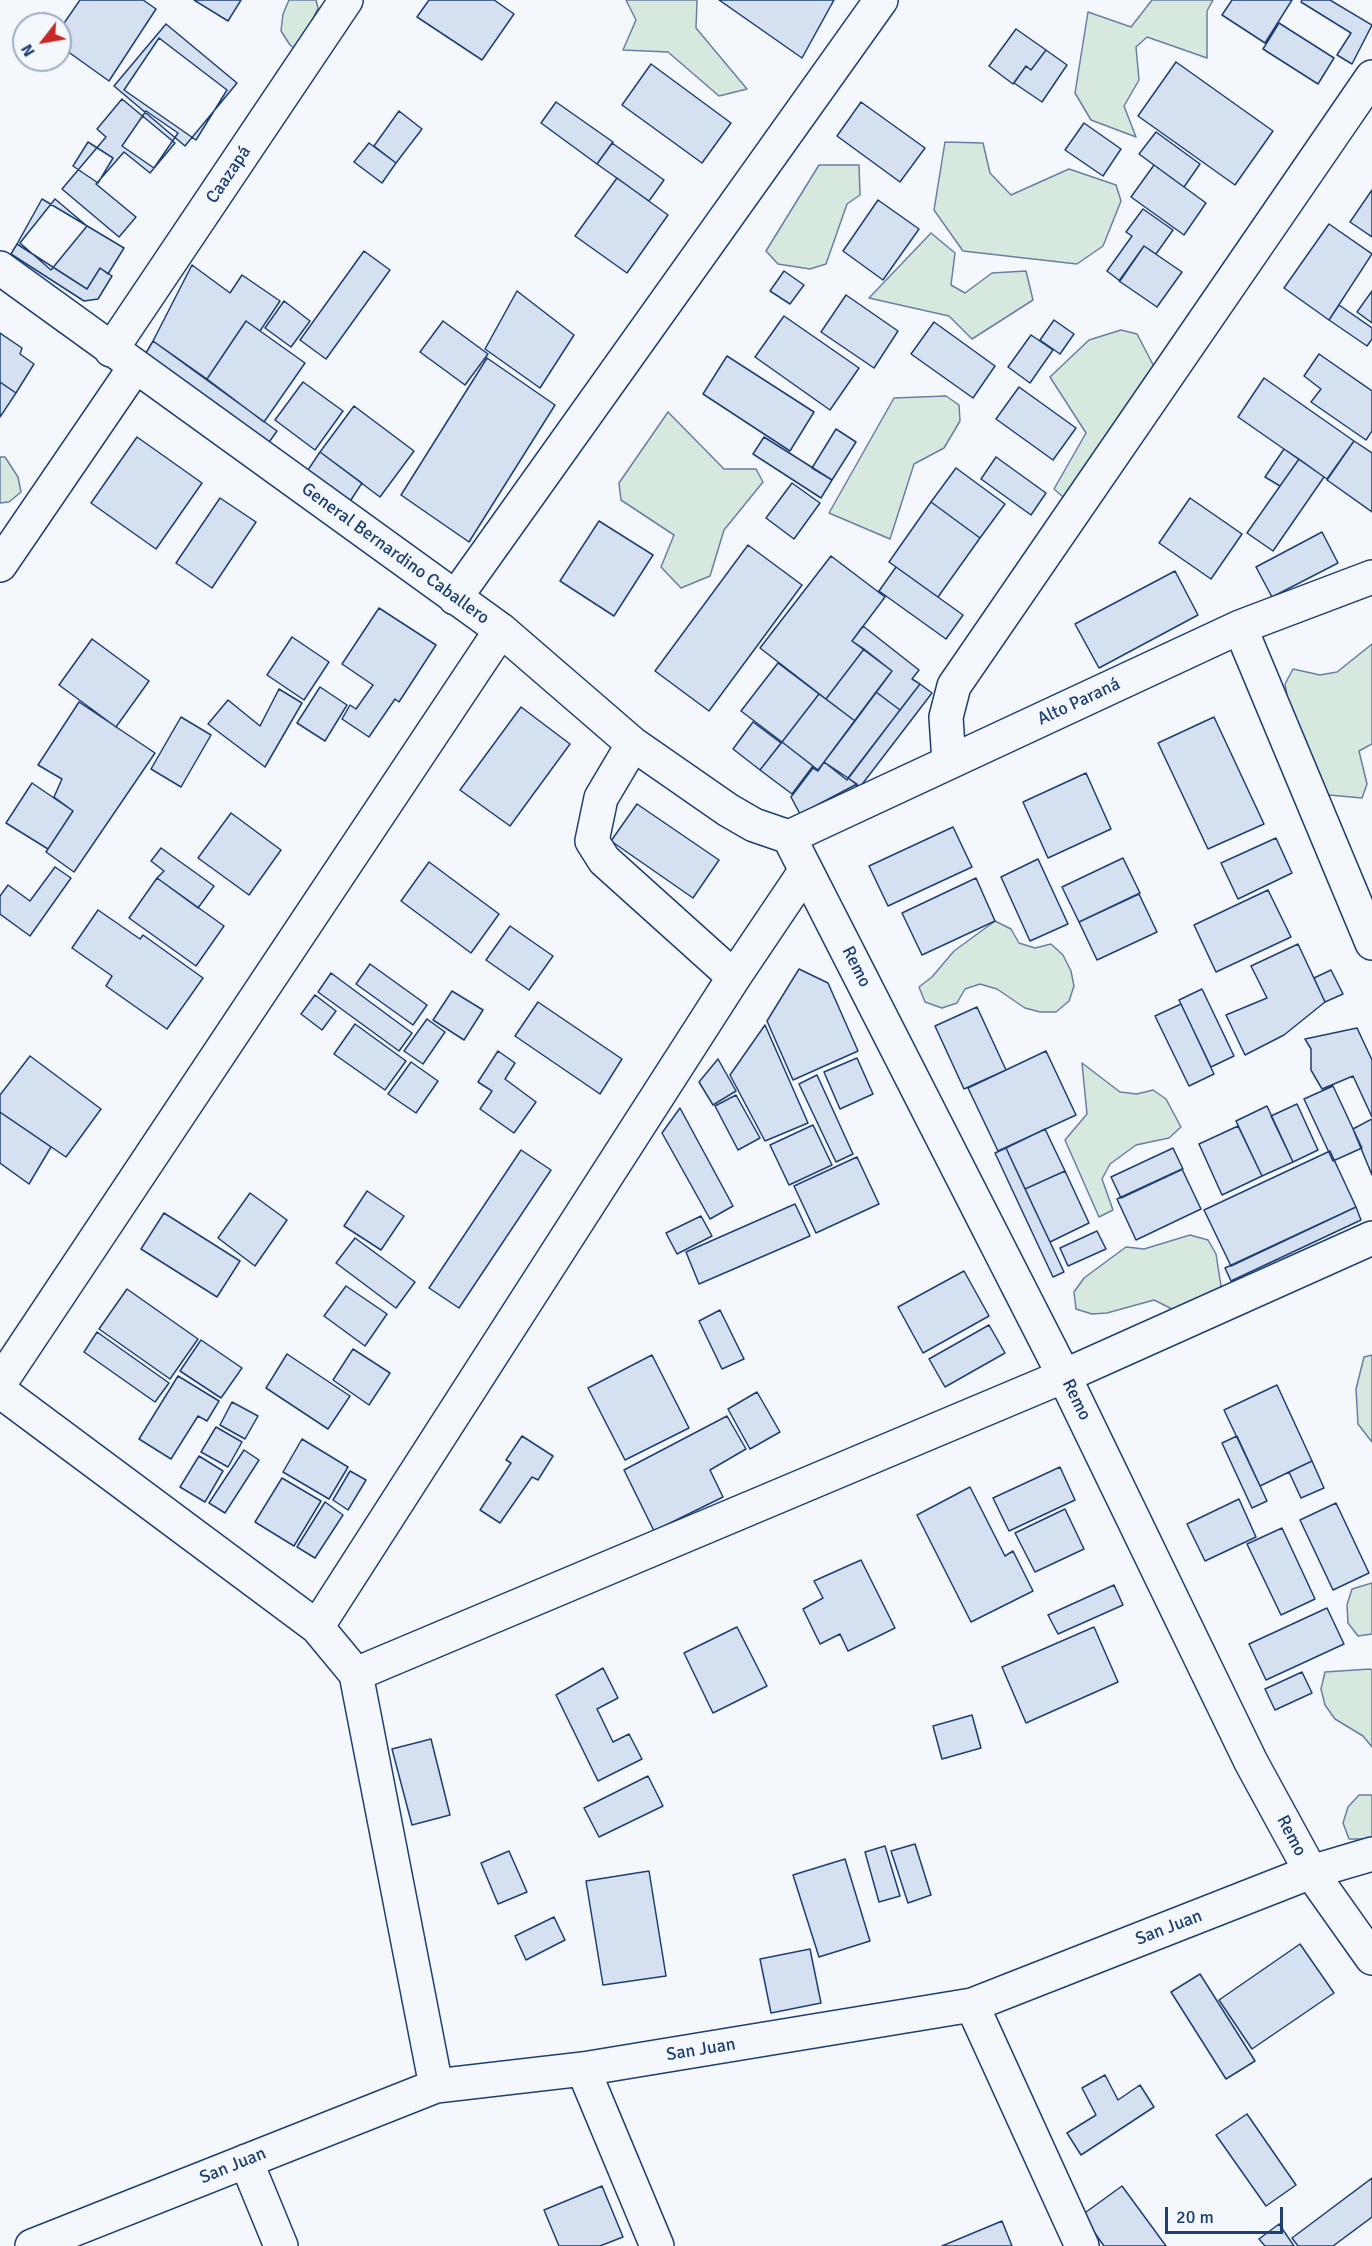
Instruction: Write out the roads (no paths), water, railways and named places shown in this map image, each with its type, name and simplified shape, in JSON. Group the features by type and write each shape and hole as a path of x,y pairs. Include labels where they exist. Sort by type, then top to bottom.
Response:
{"street":[{"name":"Caazapá","path":"0,565 123,358 346,0"},
{"path":"455,598 881,0"},
{"path":"949,762 946,717 954,686 1372,77"},
{"name":"General Bernardino Caballero","path":"0,268 501,630 633,744 737,815 754,825 789,837"},
{"name":"Alto Paraná","path":"789,837 1240,627 1372,577"},
{"path":"1240,627 1372,943"},
{"path":"0,1383 501,630"},
{"path":"633,744 601,798 592,841 604,860 734,977"},
{"name":"Remo","path":"789,837 1064,1376 1251,1762 1311,1872 1372,1958"},
{"path":"317,1627 734,977 806,870"},
{"path":"356,1674 1064,1376 1372,1238"},
{"path":"0,1391 317,1627 356,1674 436,2086"},
{"name":"San Juan","path":"32,2246 436,2086 583,2069 972,2005 1311,1872 1372,1854"},
{"path":"972,2005 1082,2246"},
{"path":"583,2069 657,2246"},
{"path":"246,2161 281,2246"}]}
